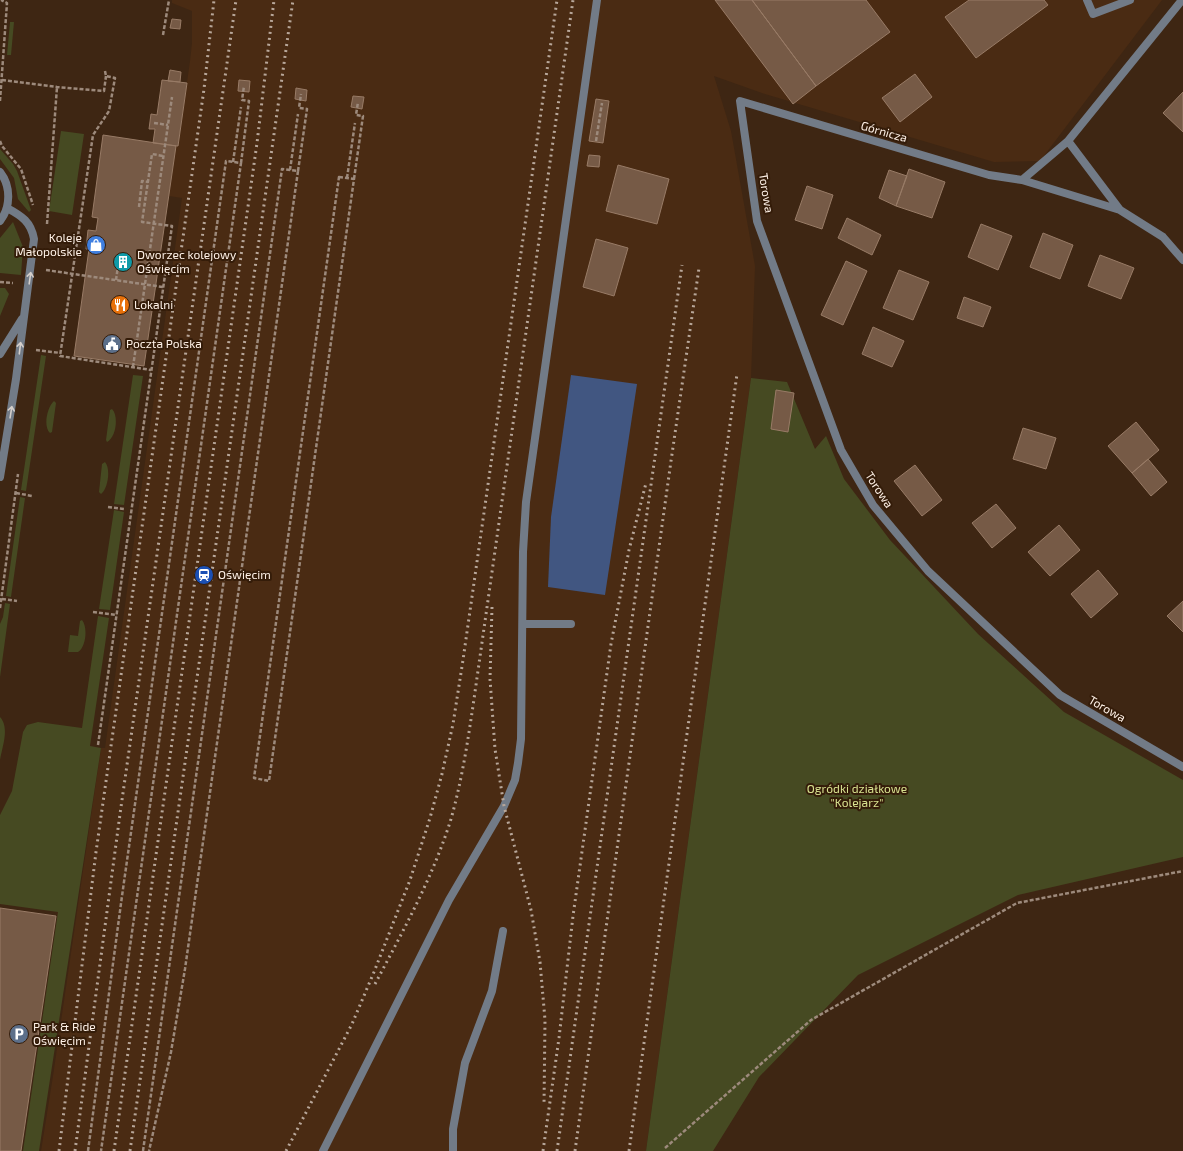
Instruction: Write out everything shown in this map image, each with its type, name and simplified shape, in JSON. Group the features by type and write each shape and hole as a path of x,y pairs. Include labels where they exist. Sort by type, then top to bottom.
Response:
{"street":[{"path":"323,1151 449,900 498,818 512,789 518,763 520,739 523,552 529,476 597,0"},
{"path":"1087,0 1093,14 1130,0"},
{"path":"1022,180 1068,142 1182,0"},
{"name":"Górnicza","path":"740,101 989,175 1022,180 1120,210 1163,237 1183,260"},
{"name":"Torowa","path":"740,101 757,221 841,450 873,506 928,571 1060,695 1183,767"},
{"name":"Górnicza","path":"1068,142 1120,210"},
{"path":"0,172 7,186 9,198 7,208 0,221"},
{"path":"0,477 16,379 34,239 32,228 18,214 7,208"},
{"path":"0,354 24,316"},
{"path":"522,624 571,624"},
{"path":"453,1151 453,1129 466,1063 492,991 503,931"}],"path":[{"path":"0,101 7,3 1,0"},
{"path":"163,35 169,0"},
{"path":"2,80 104,91 106,76 105,71"},
{"path":"106,76 116,78 109,112 93,135 60,356 151,370"},
{"path":"101,1151 241,163 249,101 242,100 244,86"},
{"path":"47,227 57,87"},
{"path":"148,1151 170,1059 184,976 307,109 299,108 301,94"},
{"path":"133,367 172,97"},
{"path":"354,179 339,177 254,778 269,781 363,116 356,115 358,102"},
{"path":"596,140 602,103"},
{"path":"233,162 241,107"},
{"path":"290,170 298,114"},
{"path":"154,122 168,125"},
{"path":"347,178 355,122"},
{"path":"98,745 172,226 142,222 152,154 163,156"},
{"path":"88,1151 126,864 226,161 241,163"},
{"path":"143,1151 282,169 298,171"},
{"path":"138,207 142,181 148,182"},
{"path":"116,280 118,266"},
{"path":"45,270 163,287"},
{"path":"35,350 61,353"},
{"path":"16,493 32,496"},
{"path":"108,507 124,508"},
{"path":"2,599 17,601"},
{"path":"93,612 117,615"},
{"path":"665,1148 811,1020 1016,903 1183,871"}],"shaded area":[{"path":"172,0 1162,0 1040,161 994,162 765,94 714,76 731,131 755,266 751,378 646,1151 41,1151 101,748 105,748 182,198 169,196 176,146 178,146 190,61 192,43 192,11 172,3"}],"green space":[{"path":"10,22 14,22 11,55 7,55"},
{"path":"61,131 84,134 72,215 49,211"},
{"path":"0,149 17,171 31,210 29,212 18,199 14,178 0,159"},
{"path":"13,222 23,247 21,275 0,273 0,238"},
{"path":"0,288 5,288 9,294 0,316"},
{"path":"41,355 46,356 26,491 21,490"},
{"path":"133,375 143,376 124,505 114,504"},
{"name":"Ogródki działkowe \"Kolejarz\"","path":"751,378 787,382 815,449 826,436 844,479 890,540 978,634 1064,712 1183,780 1183,857 1018,895 858,975 759,1077 713,1151 646,1151"},
{"path":"54,401 56,403 52,432 50,433 46,422 49,408"},
{"path":"112,409 116,421 116,427 113,436 107,442 110,410"},
{"path":"105,462 108,469 108,479 107,484 101,494 99,492 102,464"},
{"path":"20,497 25,498 11,597 6,596"},
{"path":"114,510 124,512 110,610 99,609"},
{"path":"5,603 10,604 0,677 0,624 3,617"},
{"path":"98,616 109,618 90,746 101,748 39,1151 23,1151 58,912 0,904 0,815 12,791 23,732 27,725 38,722 82,728"},
{"path":"82,620 85,627 83,646 78,652 68,652 70,635 78,636 80,621"},
{"path":"0,717 3,721 5,732 0,760"}],"water":[{"path":"571,375 637,384 605,595 548,587 551,517"}],"building":[{"path":"715,0 752,0 816,86 793,104"},
{"path":"752,0 866,0 890,32 816,86"},
{"path":"969,0 1044,0 1048,5 976,58 945,17"},
{"path":"172,19 181,20 180,29 170,28"},
{"path":"170,70 181,72 180,82 168,81"},
{"path":"915,74 932,97 900,122 882,98"},
{"path":"162,80 187,83 178,146 153,143 155,129 149,129 151,114 157,115"},
{"path":"239,80 250,81 249,92 238,91"},
{"path":"296,88 307,90 306,101 295,99"},
{"path":"1183,92 1183,132 1163,113"},
{"path":"353,96 364,97 362,109 351,107"},
{"path":"596,99 609,101 603,143 589,141"},
{"name":"Dworzec kolejowy Oświęcim","path":"103,135 176,146 144,366 74,356 89,249 86,249 88,230 96,231 98,218 92,217"},
{"path":"589,155 600,156 599,167 587,166"},
{"path":"618,165 669,179 657,224 606,211"},
{"path":"909,169 945,182 932,218 896,206"},
{"path":"889,170 907,176 896,206 879,198"},
{"path":"807,186 833,195 822,229 795,220"},
{"path":"847,218 881,235 872,255 838,238"},
{"path":"981,224 1012,236 998,270 968,257"},
{"path":"1043,233 1073,245 1060,279 1030,267"},
{"path":"596,239 628,248 614,296 583,287"},
{"path":"1100,255 1134,268 1121,299 1088,286"},
{"path":"846,261 867,271 843,325 821,315"},
{"path":"899,270 929,282 913,320 883,308"},
{"path":"964,297 991,307 983,327 957,318"},
{"path":"873,327 904,341 892,367 862,354"},
{"path":"776,390 794,393 788,432 771,429"},
{"path":"1136,422 1159,450 1132,473 1108,446"},
{"path":"1023,428 1056,438 1046,469 1013,459"},
{"path":"1148,459 1167,482 1151,496 1132,473"},
{"path":"915,465 942,500 922,516 894,481"},
{"path":"996,504 1016,528 992,548 972,523"},
{"path":"1059,525 1080,550 1050,576 1028,552"},
{"path":"1098,570 1118,594 1091,618 1071,594"},
{"path":"1183,601 1183,632 1167,616"},
{"name":"Park & Ride Oświęcim","path":"0,908 56,916 21,1151 0,1151"}],"railway":[{"path":"59,1151 96,852 204,89 214,0"},
{"path":"75,1151 120,814 236,0"},
{"path":"114,1151 257,143 274,0"},
{"path":"130,1151 293,0"},
{"path":"286,1151 352,1024 374,972 410,880 430,818 442,774 453,724 463,660 557,0"},
{"path":"375,984 417,903 444,841 462,775 573,0"},
{"path":"557,1151 682,265"},
{"path":"575,1151 699,268"},
{"path":"629,1151 737,374"},
{"path":"543,1151 559,1038 573,916 611,644 629,550 646,483"},
{"path":"492,607 490,679 495,749 504,806 531,910 540,962 545,1020 544,1105"}],"place":[{"name":"Koleje Małopolskie","path":"96,245"},
{"name":"Dworzec kolejowy Oświęcim","path":"123,262"},
{"name":"Lokalni","path":"120,305"},
{"name":"Poczta Polska","path":"112,344"},
{"name":"Oświęcim","path":"204,575"},
{"name":"Park & Ride Oświęcim","path":"19,1034"}]}
